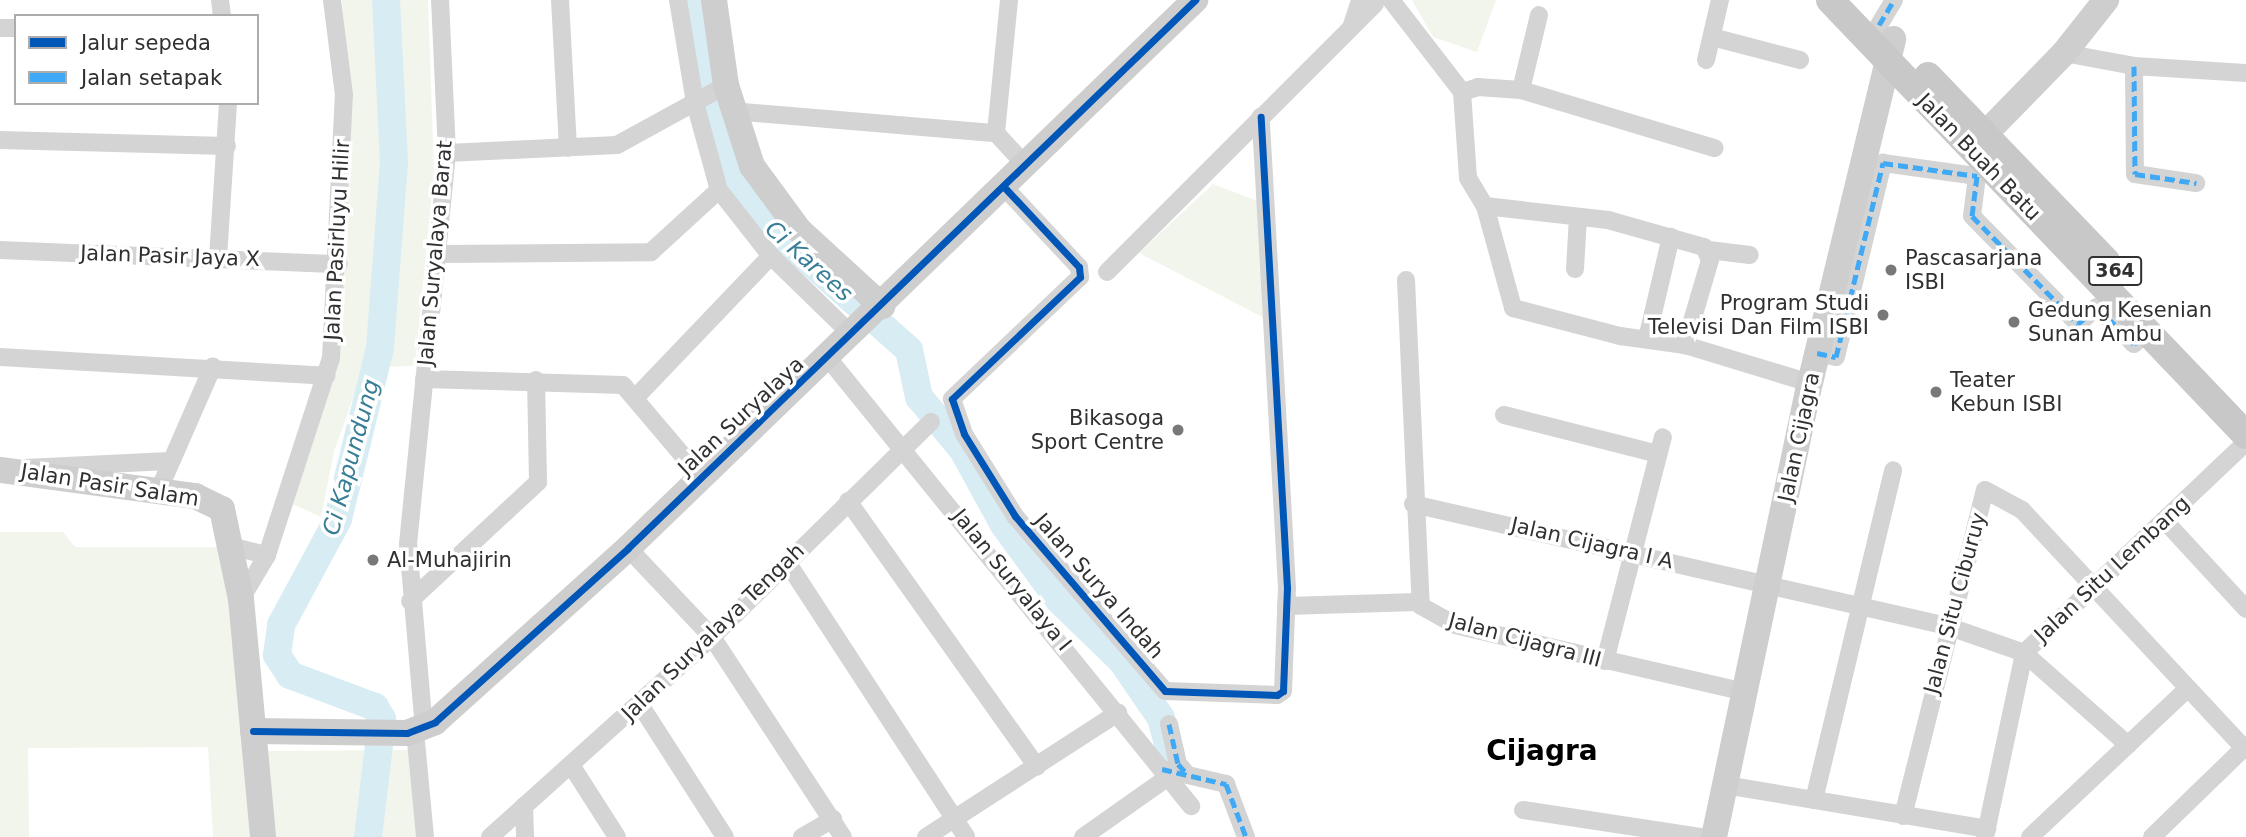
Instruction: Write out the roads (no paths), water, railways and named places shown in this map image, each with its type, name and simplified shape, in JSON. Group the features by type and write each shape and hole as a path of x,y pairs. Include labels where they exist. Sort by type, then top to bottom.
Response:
{"main road":[{"name":"Jalan Buah Batu","path":"1830,0 1887,42 1984,134 2246,407"},
{"name":"Jalan Buah Batu","path":"1856,0 1987,165 2141,338 2246,435"}],"street":[{"name":"Jalan Pasirluyu Hilir","path":"242,598 267,555 326,376 339,264 344,95 332,0"},
{"name":"Jalan Suryalaya Barat","path":"425,837 415,731 408,544 447,153 440,0"},
{"path":"560,0 568,149"},
{"path":"678,0 706,96 719,190 771,256 867,320"},
{"path":"706,96 714,0"},
{"path":"996,133 1009,0"},
{"name":"Jalan Suryalaya","path":"415,731 628,548 1027,167 1195,0"},
{"path":"1706,60 1720,0"},
{"path":"1887,42 1894,0"},
{"path":"1987,165 1984,134 2064,53 2106,0"},
{"path":"1107,272 1352,24 1378,2 1462,92 1468,178 1485,206 1513,308 1647,340 1685,345 1810,383"},
{"path":"1521,90 1539,15"},
{"path":"1712,37 1801,60"},
{"name":"Jalan Cijagra","path":"1714,837 1810,383 1887,42"},
{"path":"2064,53 2134,66 2246,73"},
{"path":"2134,66 2135,174 2196,183"},
{"path":"1462,92 1478,86 1521,90 1714,148"},
{"path":"447,153 617,145 706,96"},
{"path":"706,96 732,111 996,133 1027,167"},
{"path":"218,258 228,105"},
{"path":"732,111 752,166 867,320"},
{"path":"1261,117 1286,606 1418,602 1406,280"},
{"path":"0,140 227,146"},
{"path":"1817,353 1836,357 1883,163 1977,176 1972,216 2078,324 2096,307 2141,338"},
{"name":"Jalan Surya Indah","path":"1005,188 1080,270 1078,280 951,404 1015,516 1168,693 1280,694 1286,606"},
{"path":"439,254 651,252 719,190"},
{"path":"1485,206 1578,217 1671,237 1709,250 1751,255"},
{"path":"1575,269 1578,217"},
{"path":"1647,340 1671,237"},
{"name":"Jalan Pasir Jaya X","path":"0,250 339,264"},
{"path":"1685,345 1709,250"},
{"path":"637,396 771,256"},
{"path":"0,357 214,366 326,376"},
{"name":"Jalan Suryalaya I","path":"828,358 905,446 1118,713 1174,772 1191,806"},
{"path":"158,492 169,461 214,366"},
{"path":"424,379 536,380 623,385 637,396 701,477"},
{"path":"410,601 538,482 536,380"},
{"path":"1504,415 1661,445 1605,661"},
{"name":"Jalan Suryalaya Tengah","path":"491,837 712,637 931,422"},
{"name":"Jalan Situ Lembang","path":"1986,833 2024,653 2246,442"},
{"path":"9,469 169,461"},
{"name":"Jalan Pasir Salam","path":"9,469 158,492 216,504 234,547 242,598 263,837"},
{"path":"1814,800 1892,470"},
{"name":"Jalan Situ Ciburuy","path":"1903,816 1947,626 1985,490 2022,510 2092,586"},
{"path":"848,501 1037,767"},
{"name":"Jalan Cijagra I A","path":"1413,504 1633,551 1947,626 2024,653"},
{"path":"2164,520 2246,609"},
{"path":"234,547 267,555"},
{"path":"628,548 712,637 844,837"},
{"path":"787,562 956,819 965,837"},
{"path":"2092,586 2245,749 2152,837"},
{"name":"Jalan Cijagra III","path":"1418,602 1455,625 1746,692"},
{"path":"2024,653 2128,744"},
{"path":"2030,837 2188,688"},
{"path":"639,703 725,837"},
{"path":"926,837 1118,713"},
{"path":"1083,837 1174,772 1178,764 1169,723"},
{"path":"253,731 415,731"},
{"path":"571,765 617,837"},
{"path":"1174,772 1231,788 1246,837"},
{"path":"1725,785 1986,833"},
{"path":"524,806 525,837"},
{"path":"1523,810 1702,837"},
{"path":"802,837 832,819"}],"waterway":[{"name":"Ci Kapundung","path":"368,837 382,719 375,707 290,675 277,655 281,625 338,519 380,348 394,163 386,0"},
{"name":"Ci Karees","path":"690,0 710,118 757,215 909,350 919,397 963,450 1004,525 1059,600 1122,661 1161,718 1171,755"}],"place":[{"name":"Pascasarjana ISBI","path":"1891,270"},
{"name":"Program Studi Televisi Dan Film ISBI","path":"1883,315"},
{"name":"Gedung Kesenian Sunan Ambu","path":"2014,322"},
{"name":"Teater Kebun ISBI","path":"1936,392"},
{"name":"Bikasoga Sport Centre","path":"1178,430"},
{"name":"Al-Muhajirin","path":"373,560"}],"district":[{"name":"Cijagra","path":"1542,751"}]}
